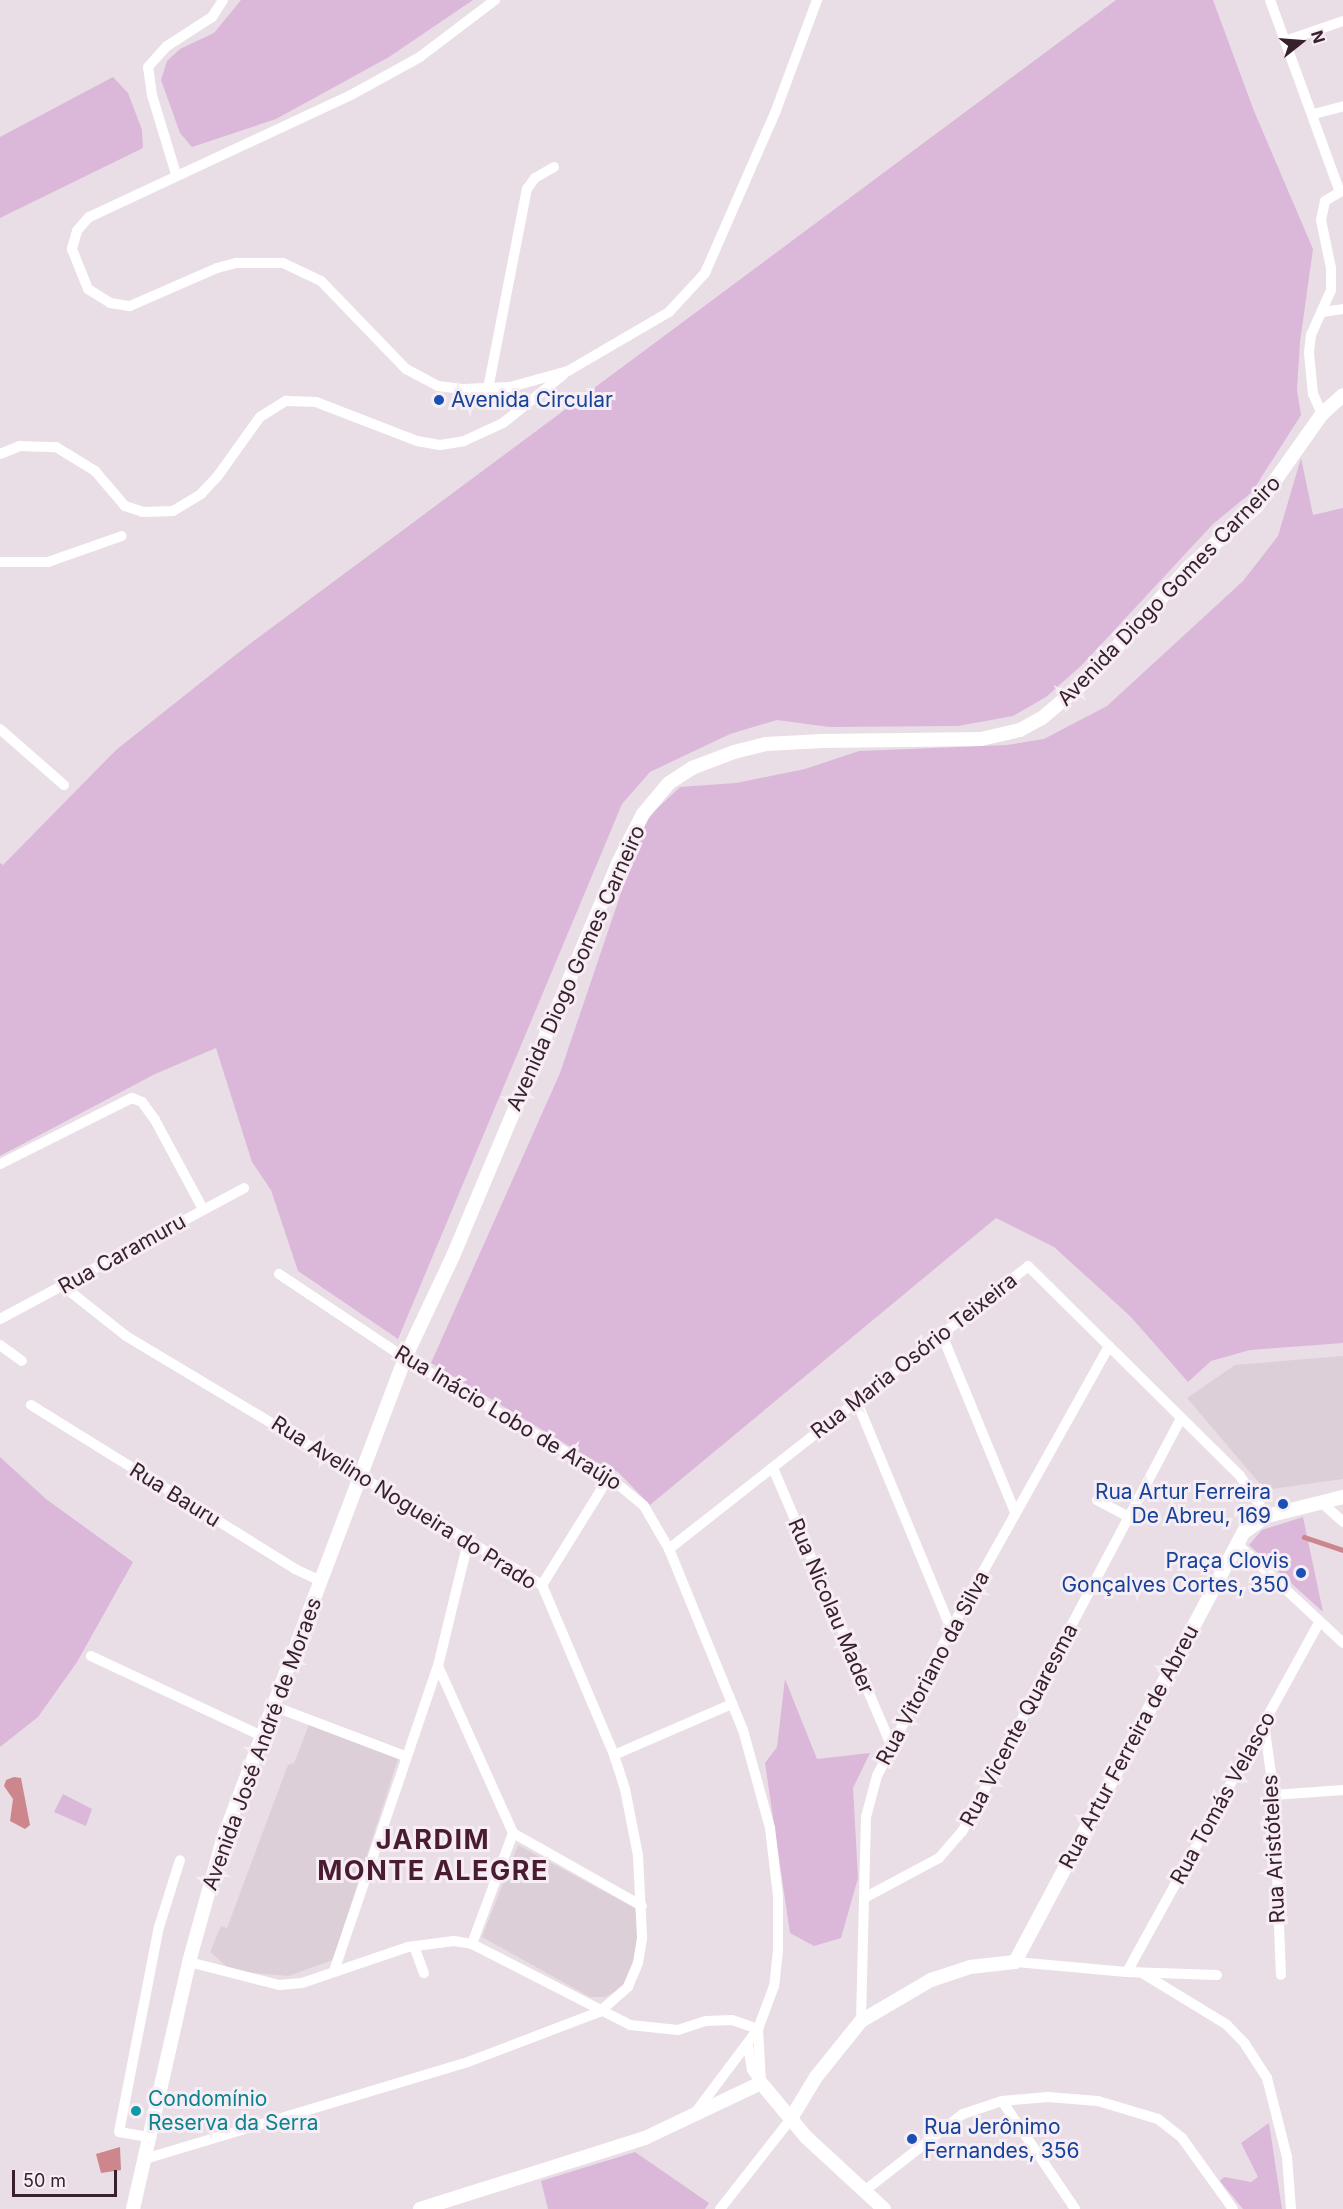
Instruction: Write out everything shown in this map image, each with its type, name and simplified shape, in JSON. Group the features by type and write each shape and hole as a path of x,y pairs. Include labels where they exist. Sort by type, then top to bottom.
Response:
{"street":[{"path":"176,174 152,95 148,67 166,46 212,17 223,0"},
{"path":"495,0 438,45 387,76 264,137 176,174 88,217 77,231 72,249 75,262 88,289 99,298 130,306 217,268 236,263 283,263 321,281 406,369 420,379 438,386 488,389 568,371"},
{"path":"0,454 20,446 56,447 95,471 125,506 143,512 173,511 201,494 260,417 286,401 316,402 417,441 440,445 464,441 503,423 568,371 669,312 705,273 775,113 817,0"},
{"path":"1270,0 1341,190 1325,201 1321,220 1331,268 1331,290 1311,335 1309,353 1312,387 1322,414"},
{"path":"1285,41 1343,21"},
{"path":"1314,114 1343,106"},
{"path":"488,389 527,189 535,178 555,167"},
{"path":"1322,312 1343,309"},
{"name":"Avenida Diogo Gomes Carneiro","path":"405,1358 453,1256 618,863 644,814 669,783 711,759 766,744 981,739 1020,730 1042,718 1087,680 1189,567 1257,506 1322,414 1343,395"},
{"path":"0,562 48,562 122,536"},
{"path":"0,729 63,785"},
{"path":"0,1164 132,1098 142,1102 155,1120 203,1209"},
{"name":"Rua Caramuru","path":"0,1319 244,1188"},
{"name":"Rua Maria Osório Teixeira","path":"669,1549 1028,1266 1240,1476 1267,1516"},
{"name":"Rua Inácio Lobo de Araújo","path":"279,1274 405,1358 609,1477 644,1506 669,1549 732,1704 763,1794 778,1896 774,1986 758,2029 761,2083"},
{"name":"Rua Avelino Nogueira do Prado","path":"63,1286 126,1336 362,1474 468,1542 542,1585 614,1755 633,1822 642,1906 642,1938 633,1978 620,1996 599,2012 468,2062 144,2159"},
{"path":"942,1335 1015,1512"},
{"path":"0,1345 22,1361"},
{"name":"Rua Vitoriano da Silva","path":"861,2021 866,1897 866,1817 874,1785 891,1744 951,1629 1109,1346"},
{"name":"Avenida José André de Moraes","path":"133,2209 189,1962 223,1839 405,1358"},
{"path":"856,1402 951,1629"},
{"name":"Rua Bauru","path":"31,1405 295,1569 321,1581"},
{"name":"Rua Vicente Quaresma","path":"866,1897 939,1858 962,1832 1181,1419"},
{"name":"Rua Nicolau Mader","path":"773,1468 891,1744"},
{"path":"542,1585 609,1477"},
{"name":"Rua Artur Ferreira de Abreu","path":"1015,1962 1237,1544 1251,1525 1267,1516 1343,1497"},
{"path":"1097,1500 1129,1517"},
{"path":"1321,1502 1343,1522"},
{"path":"334,1971 438,1666 468,1542"},
{"path":"1237,1544 1318,1624 1343,1643"},
{"name":"Rua Tomás Velasco","path":"1127,1972 1318,1624"},
{"path":"91,1656 262,1736"},
{"path":"438,1666 513,1833 642,1906"},
{"path":"614,1755 732,1704"},
{"path":"273,1707 407,1757"},
{"name":"Rua Aristóteles","path":"1264,1724 1274,1795 1281,1975"},
{"path":"1274,1795 1343,1790"},
{"path":"472,1944 513,1833"},
{"path":"148,2137 119,2132 159,1926 180,1860"},
{"path":"189,1962 279,1985 302,1983 414,1946 454,1941 472,1944 599,2012 630,2025 656,2030 678,2030 706,2020 732,2020 758,2029 695,2113"},
{"path":"414,1946 424,1973"},
{"path":"720,2209 790,2120 816,2077 861,2021 931,1980 970,1967 1015,1962 1142,1973 1217,1975"},
{"path":"1142,1973 1226,2024 1245,2044 1261,2069 1279,2114 1291,2209"},
{"path":"748,2045 752,2070 790,2120 883,2209"},
{"path":"420,2209 645,2138 761,2083"},
{"path":"863,2192 942,2127 978,2107 1002,2101 1048,2097 1098,2101 1158,2119 1182,2138 1233,2209"},
{"path":"1002,2101 1075,2209"}],"shaded area":[{"path":"241,0 473,0 389,57 276,119 192,147 180,133 161,80 167,61 180,49 214,33"},
{"path":"1116,0 1213,0 1254,111 1313,249 1300,342 1297,390 1301,415 1252,492 1213,524 1082,665 1046,697 1013,716 958,726 829,727 777,720 730,734 650,772 622,804 398,1339 298,1271 271,1190 252,1162 216,1048 155,1074 0,1156 0,863 3,865 116,750 243,649"},
{"path":"113,77 128,93 142,130 143,148 0,218 0,137"},
{"path":"1301,458 1313,515 1343,508 1343,1343 1250,1350 1211,1361 1188,1382 1130,1316 1054,1247 996,1218 650,1505 618,1472 594,1461 431,1363 560,1073 646,819 680,787 736,783 805,769 859,751 1007,745 1044,739 1107,706 1243,581 1278,536"},
{"path":"1343,1356 1343,1479 1265,1490 1187,1398 1235,1365"},
{"path":"0,1457 46,1499 133,1562 77,1662 38,1717 0,1747"},
{"path":"1303,1517 1323,1612 1249,1545 1262,1530"},
{"path":"785,1679 817,1759 870,1753 853,1788 858,1878 841,1938 814,1946 790,1933 765,1763 777,1747"},
{"path":"309,1725 399,1756 333,1960 288,1976 232,1971 210,1952 221,1926 227,1928 288,1765 294,1763"},
{"path":"14,1777 21,1778 30,1825 25,1829 10,1821 13,1799 4,1786 6,1780"},
{"path":"63,1794 92,1809 86,1826 54,1812"},
{"path":"518,1845 635,1908 638,1932 635,1957 628,1979 620,1989 605,1997 590,1997 482,1937"},
{"path":"1269,2123 1282,2209 1243,2209 1220,2181 1224,2177 1251,2182 1258,2177 1241,2143"},
{"path":"120,2147 121,2170 101,2173 96,2154"},
{"path":"635,2152 709,2203 705,2209 548,2209 541,2181"}],"waterway":[{"path":"1304,1537 1343,1550"}],"place":[{"name":"Avenida Circular","path":"439,400"},
{"name":"Rua Artur Ferreira De Abreu, 169","path":"1283,1504"},
{"name":"Praça Clovis Gonçalves Cortes, 350","path":"1301,1573"},
{"name":"Condomínio Reserva da Serra","path":"136,2111"},
{"name":"Rua Jerônimo Fernandes, 356","path":"912,2139"}],"district":[{"name":"JARDIM MONTE ALEGRE","path":"433,1854"}]}
